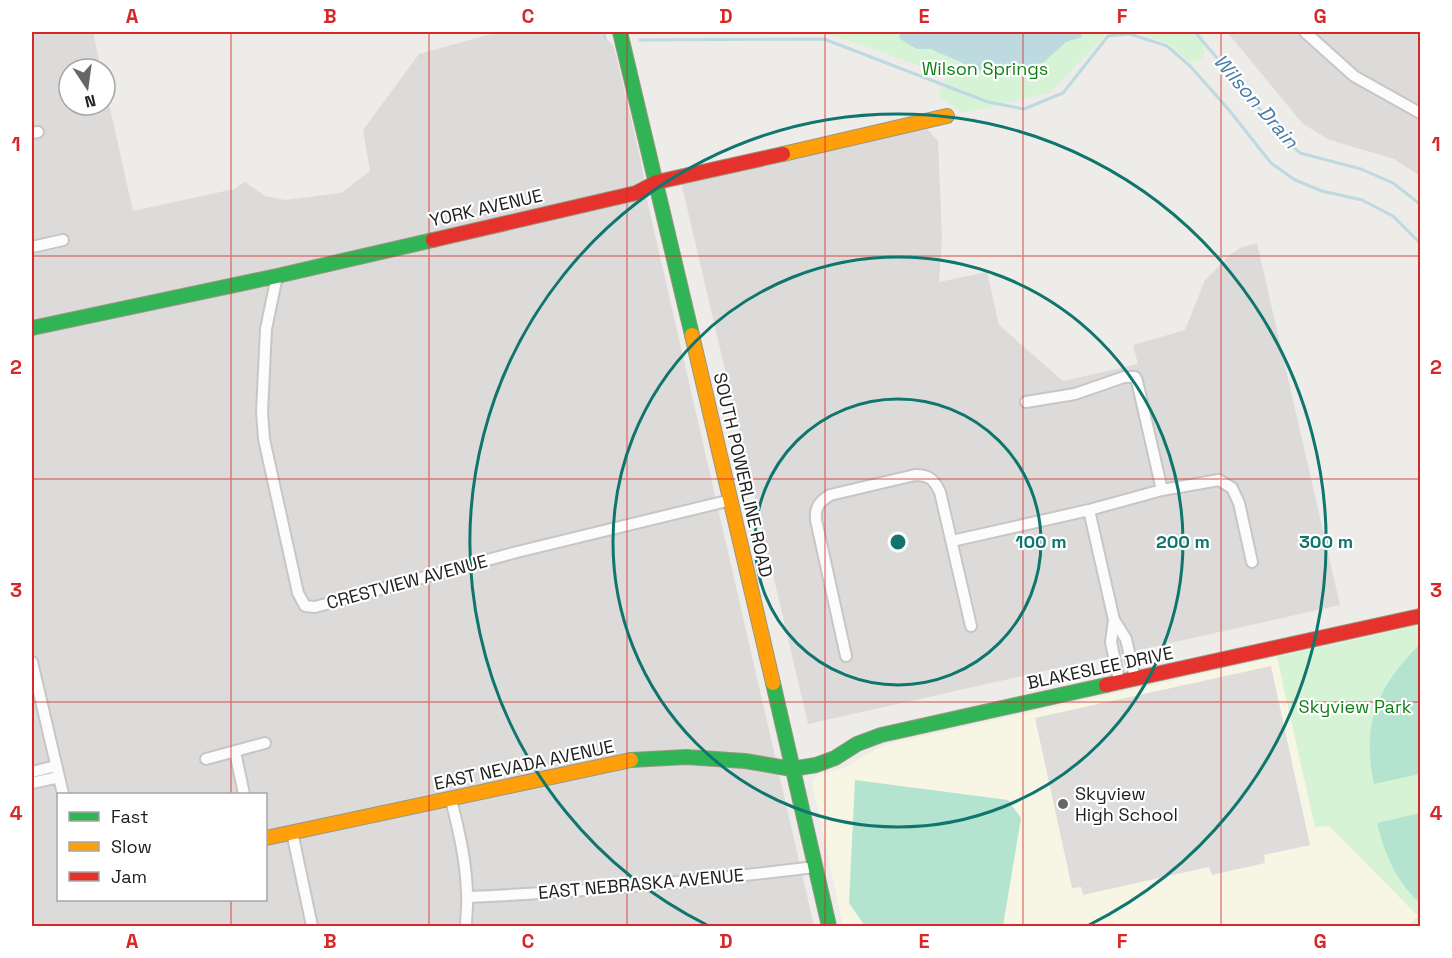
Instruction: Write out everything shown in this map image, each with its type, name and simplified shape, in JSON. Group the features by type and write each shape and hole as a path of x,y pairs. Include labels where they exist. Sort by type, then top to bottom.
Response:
{"street":[{"name":"SOUTH POWERLINE ROAD","path":"620,32 657,182 829,927"},
{"path":"1305,32 1354,76 1420,113"},
{"name":"YORK AVENUE","path":"32,328 277,276 636,193 657,182 947,116"},
{"path":"32,247 63,240"},
{"name":"CRESTVIEW AVENUE","path":"277,276 266,329 262,412 264,439 298,594 305,606 315,607 517,552 731,500"},
{"path":"1026,402 1075,394 1124,376 1134,377 1137,381 1162,490"},
{"path":"846,656 815,510 821,501 830,495 915,475 925,475 934,480 940,492 970,626"},
{"path":"952,541 1089,510 1162,490 1219,480 1232,488 1239,503 1252,562"},
{"path":"1089,510 1114,620 1126,639 1135,678"},
{"name":"BLAKESLEE DRIVE","path":"792,769 816,765 835,758 857,744 881,735 1420,616"},
{"path":"1114,620 1111,642 1119,681"},
{"path":"32,662 63,793"},
{"path":"206,759 265,743"},
{"path":"235,752 244,793"},
{"name":"EAST NEVADA AVENUE","path":"267,838 637,759 686,757 745,761 792,769"},
{"path":"32,772 56,766"},
{"path":"32,783 59,777"},
{"path":"451,800 460,834 468,897 466,927"},
{"path":"292,832 312,927"},
{"name":"EAST NEBRASKA AVENUE","path":"468,897 567,892 815,867"}],"shaded area":[{"path":"32,32 93,32 98,57 57,57 57,117 112,117 133,211 234,189 245,182 265,196 285,200 341,193 370,171 363,130 419,54 499,32 601,32 614,47 641,161 648,204 814,926 32,926"},
{"path":"1227,32 1420,32 1420,176 1394,159 1330,140 1303,124"},
{"path":"927,129 938,141 942,238 939,282 987,272 999,325 1063,381 1138,364 1133,345 1185,330 1205,280 1230,255 1240,248 1257,243 1340,605 808,724 681,182"},
{"name":"Skyview High School","path":"1277,657 1315,827 1329,825 1418,916 1409,926 843,926 812,783 817,776 845,768 876,749 889,744"},
{"path":"1271,666 1310,845 1264,855 1265,863 1212,875 1209,867 1083,895 1081,887 1072,888 1035,718"}],"green space":[{"path":"635,32 824,32 635,33"},
{"name":"Wilson Springs","path":"824,32 1108,32 1051,92 964,113 938,96 947,75"},
{"path":"1133,32 1203,32 1204,58 1191,63 1168,43"},
{"name":"Skyview Park","path":"1420,625 1420,926 1409,926 1418,916 1329,826 1315,827 1277,657"},
{"path":"1420,644 1420,774 1374,784 1370,763 1370,743 1376,708 1393,676"},
{"path":"855,780 1008,800 1021,818 1003,926 865,926 849,903"},
{"path":"1420,813 1420,903 1404,886 1392,867 1377,823"}],"water":[{"path":"899,32 1081,32 1082,37 1066,42 1044,62 1002,75 980,71 931,49 917,49 900,39"}],"waterway":[{"path":"604,32 605,38"},
{"name":"Wilson Drain","path":"1195,32 1285,139 1300,153 1361,169 1393,183 1420,204"},
{"path":"640,40 824,39 988,102 1024,109 1063,93 1108,36 1130,34 1167,46 1191,67 1271,163 1295,180 1322,191 1362,200 1393,216 1420,243"}],"traffic: fast":[{"path":"620,32 692,335"},
{"path":"32,328 433,240"},
{"path":"773,683 829,926"},
{"path":"631,760 686,757 745,761 792,769 816,765 835,758 857,744 881,735 1106,685"}],"traffic: slow":[{"path":"783,154 947,116"},
{"path":"692,335 773,683"},
{"path":"267,838 631,760"}],"traffic: jam":[{"path":"433,240 636,193 657,182 783,154"},
{"path":"1106,685 1420,616"}],"place":[{"name":"Skyview High School","path":"1063,804"}]}
